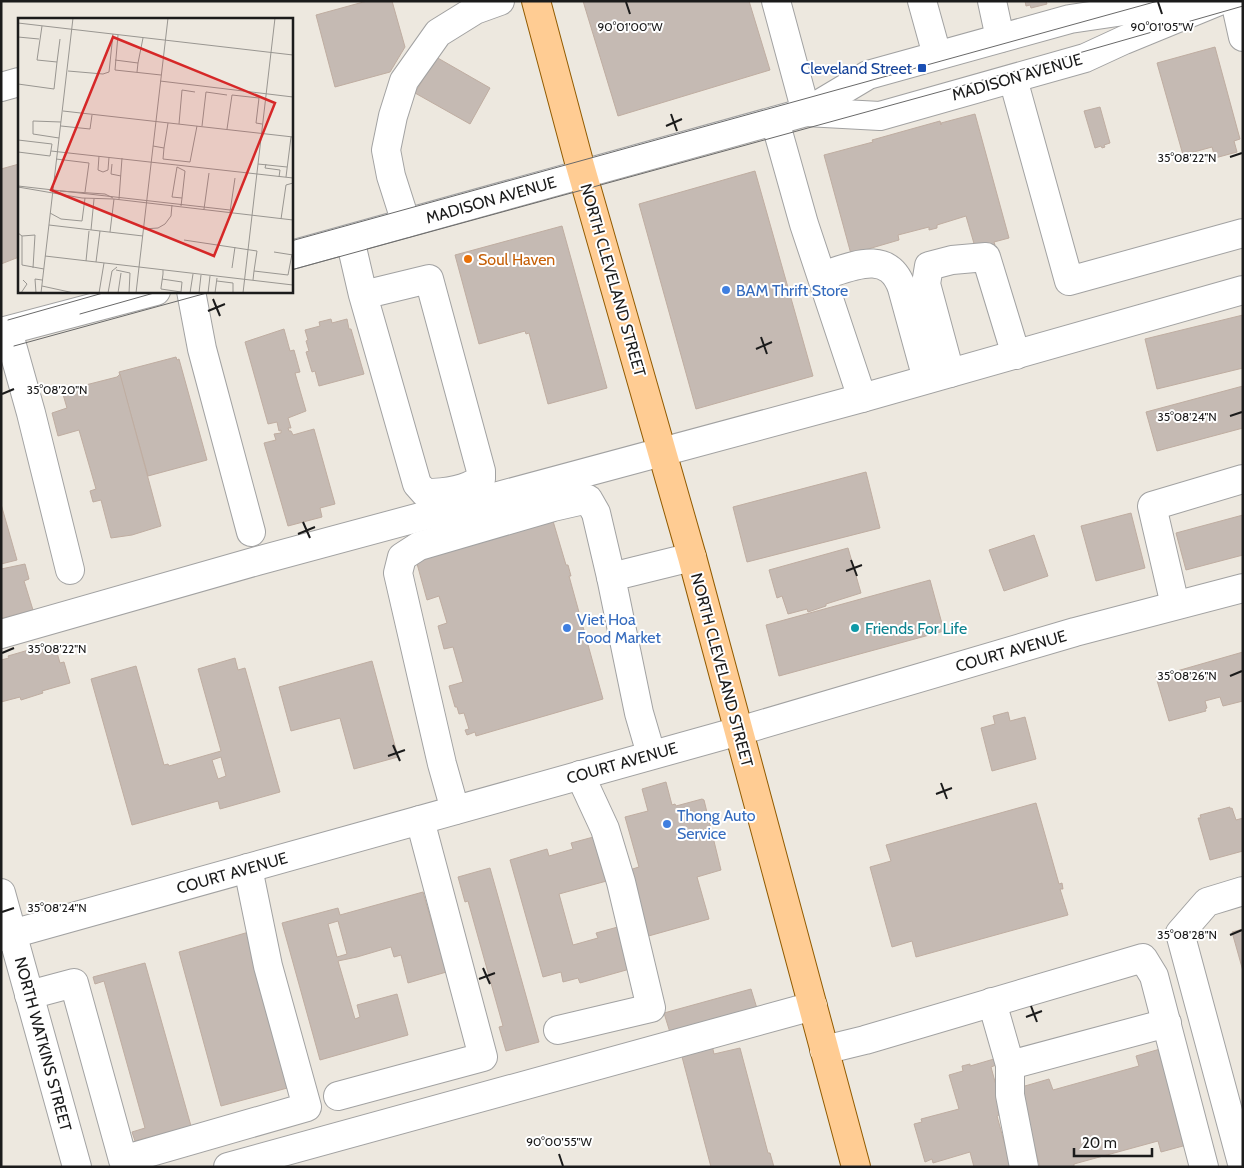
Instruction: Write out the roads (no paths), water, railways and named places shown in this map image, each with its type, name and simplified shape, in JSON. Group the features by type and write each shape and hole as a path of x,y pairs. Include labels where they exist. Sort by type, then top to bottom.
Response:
{"main road":[{"name":"NORTH CLEVELAND STREET","path":"536,1 582,174 692,557 856,1167"}],"street":[{"path":"406,223 386,150 393,116 404,82 438,33 475,10 500,1"},
{"path":"776,1 806,112"},
{"path":"922,1 937,55"},
{"path":"992,1 1000,38"},
{"name":"MADISON AVENUE","path":"292,255 806,112 868,75 937,55 1070,19 1192,1"},
{"name":"MADISON AVENUE","path":"806,112 880,116 1085,58 1218,1"},
{"path":"1235,1 1243,37"},
{"path":"1012,79 1069,281 1243,233"},
{"path":"1,87 18,82"},
{"path":"775,121 804,224 862,398"},
{"path":"350,239 363,295 417,484 425,494 472,485 481,479 481,471 429,278 363,295"},
{"path":"938,376 926,284 929,266 952,260 986,257 1016,354"},
{"path":"822,276 869,263 891,268 898,277 938,376"},
{"path":"1,634 257,561 862,398 1243,290"},
{"path":"70,570 34,422 5,332 152,292"},
{"path":"192,292 202,349 250,532"},
{"path":"1176,605 1152,506 1243,480"},
{"path":"455,810 442,764 398,573 402,557 418,546 552,507 588,499 596,513 639,713 651,754"},
{"path":"611,577 692,557"},
{"name":"COURT AVENUE","path":"7,936 739,730 1066,635 1243,588"},
{"path":"558,1030 651,1008 621,882 608,838 580,775"},
{"path":"338,1096 482,1058 420,820"},
{"path":"29,995 74,983 113,1163 307,1107 268,966 248,868"},
{"name":"NORTH WATKINS STREET","path":"1,893 7,936 29,995 77,1167"},
{"path":"1236,893 1207,902 1180,932 1243,1167"},
{"path":"824,1050 1142,958 1154,976 1204,1167"},
{"path":"992,1002 1010,1066 1010,1095 1024,1167"},
{"path":"228,1167 813,1006"},
{"path":"1010,1066 1167,1023"}],"tram line":[{"path":"292,241 1158,1"},
{"path":"292,270 1030,67 1243,6"},
{"path":"8,320 106,292"},
{"path":"80,314 157,292"},
{"path":"14,346 210,292"}],"place":[{"name":"Cleveland Street","path":"922,68"},
{"name":"Soul Haven","path":"468,259"},
{"name":"BAM Thrift Store","path":"726,290"},
{"name":"Viet Hoa Food Market","path":"567,628"},
{"name":"Friends For Life","path":"855,628"},
{"name":"Thong Auto Service","path":"667,824"}]}
